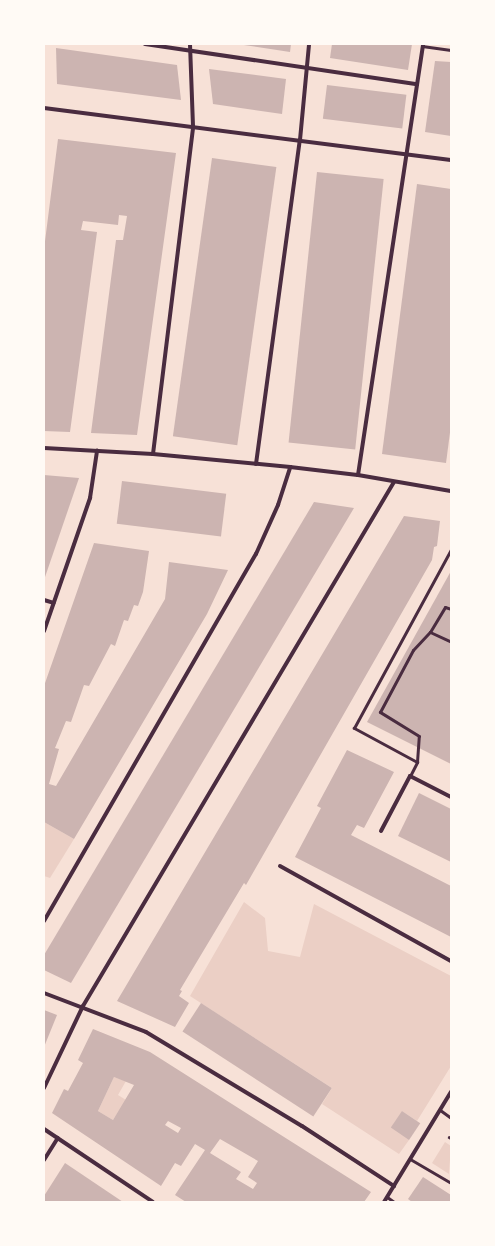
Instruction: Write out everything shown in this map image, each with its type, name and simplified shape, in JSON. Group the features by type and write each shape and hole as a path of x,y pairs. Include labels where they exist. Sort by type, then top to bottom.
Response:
{"street":[{"path":"145,44 417,84"},
{"path":"152,454 193,126 190,44"},
{"path":"256,464 300,140 309,44"},
{"path":"358,475 423,45"},
{"path":"44,108 451,160"},
{"path":"44,448 152,454 290,467 358,475 451,491"},
{"path":"44,631 90,498 97,451"},
{"path":"44,921 256,554 278,505 290,467"},
{"path":"44,1088 83,1006 394,482"},
{"path":"44,600 54,603"},
{"path":"381,831 410,776 451,797"},
{"path":"280,866 451,961"},
{"path":"44,993 83,1006 146,1032 302,1126 394,1186"},
{"path":"384,1202 451,1092"},
{"path":"44,1129 153,1202"},
{"path":"44,1160 58,1138"}],"lane":[{"path":"423,45 451,50"},
{"path":"417,762 354,728 451,549"},
{"path":"410,776 417,762 420,736 380,712 413,650 430,632 445,607 451,609"},
{"path":"430,632 451,642"},
{"path":"440,1110 451,1118"},
{"path":"410,1159 451,1183"},
{"path":"386,1197 394,1202"}],"shaded area":[{"path":"44,822 74,839 50,878 44,876"},
{"path":"244,902 265,918 268,951 300,957 314,904 451,976 451,1066 417,1121 402,1111 409,1140 399,1154 322,1104 332,1088 190,996"},
{"path":"114,1077 126,1081 118,1095 126,1100 113,1120 98,1111"},
{"path":"445,1142 451,1146 449,1174 432,1163"}],"building":[{"path":"237,44 291,44 290,52"},
{"path":"332,44 412,44 408,70 330,58"},
{"path":"56,48 177,65 181,100 57,84"},
{"path":"435,61 451,62 451,136 425,132"},
{"path":"209,69 286,79 282,114 213,104"},
{"path":"327,85 406,95 402,128 323,119"},
{"path":"58,139 176,153 137,435 91,433 116,240 123,240 127,216 119,215 118,225 83,221 81,230 97,232 70,432 44,431 44,249"},
{"path":"212,158 276,167 237,445 173,436"},
{"path":"317,172 384,179 355,450 289,443"},
{"path":"417,184 451,189 451,425 446,463 382,454"},
{"path":"44,475 79,478 44,580"},
{"path":"122,481 226,494 221,536 117,524"},
{"path":"314,502 354,508 71,983 44,970 44,955"},
{"path":"404,516 440,521 437,546 434,547 432,560 246,885 244,883 180,990 182,991 179,996 189,1003 175,1027 117,1001"},
{"path":"94,543 149,551 143,592 138,606 134,605 128,621 124,620 115,646 111,644 89,686 84,685 71,722 66,721 55,748 59,749 49,784 56,786 165,599 169,562 228,570 207,614 74,839 44,822 44,686"},
{"path":"451,571 451,764 367,722"},
{"path":"347,750 394,772 364,828 357,825 351,835 451,886 451,937 295,857 321,808 317,806"},
{"path":"419,793 451,809 451,862 398,836"},
{"path":"201,1003 332,1088 313,1116 182,1032"},
{"path":"44,1010 57,1015 44,1047"},
{"path":"93,1029 150,1052 371,1192 364,1202 186,1202 175,1195 205,1150 195,1144 181,1166 175,1163 161,1186 52,1113 64,1089 68,1091 83,1063 78,1060","holes":["114,1077 134,1085 113,1120 98,1111","168,1121 181,1128 178,1133 165,1125","220,1139 258,1161 248,1177 257,1183 253,1189 236,1179 241,1172 210,1153"]},
{"path":"402,1111 420,1123 409,1140 391,1128"},
{"path":"65,1163 123,1202 44,1202 44,1196"},
{"path":"423,1177 451,1195 451,1202 412,1202 408,1199"}]}
